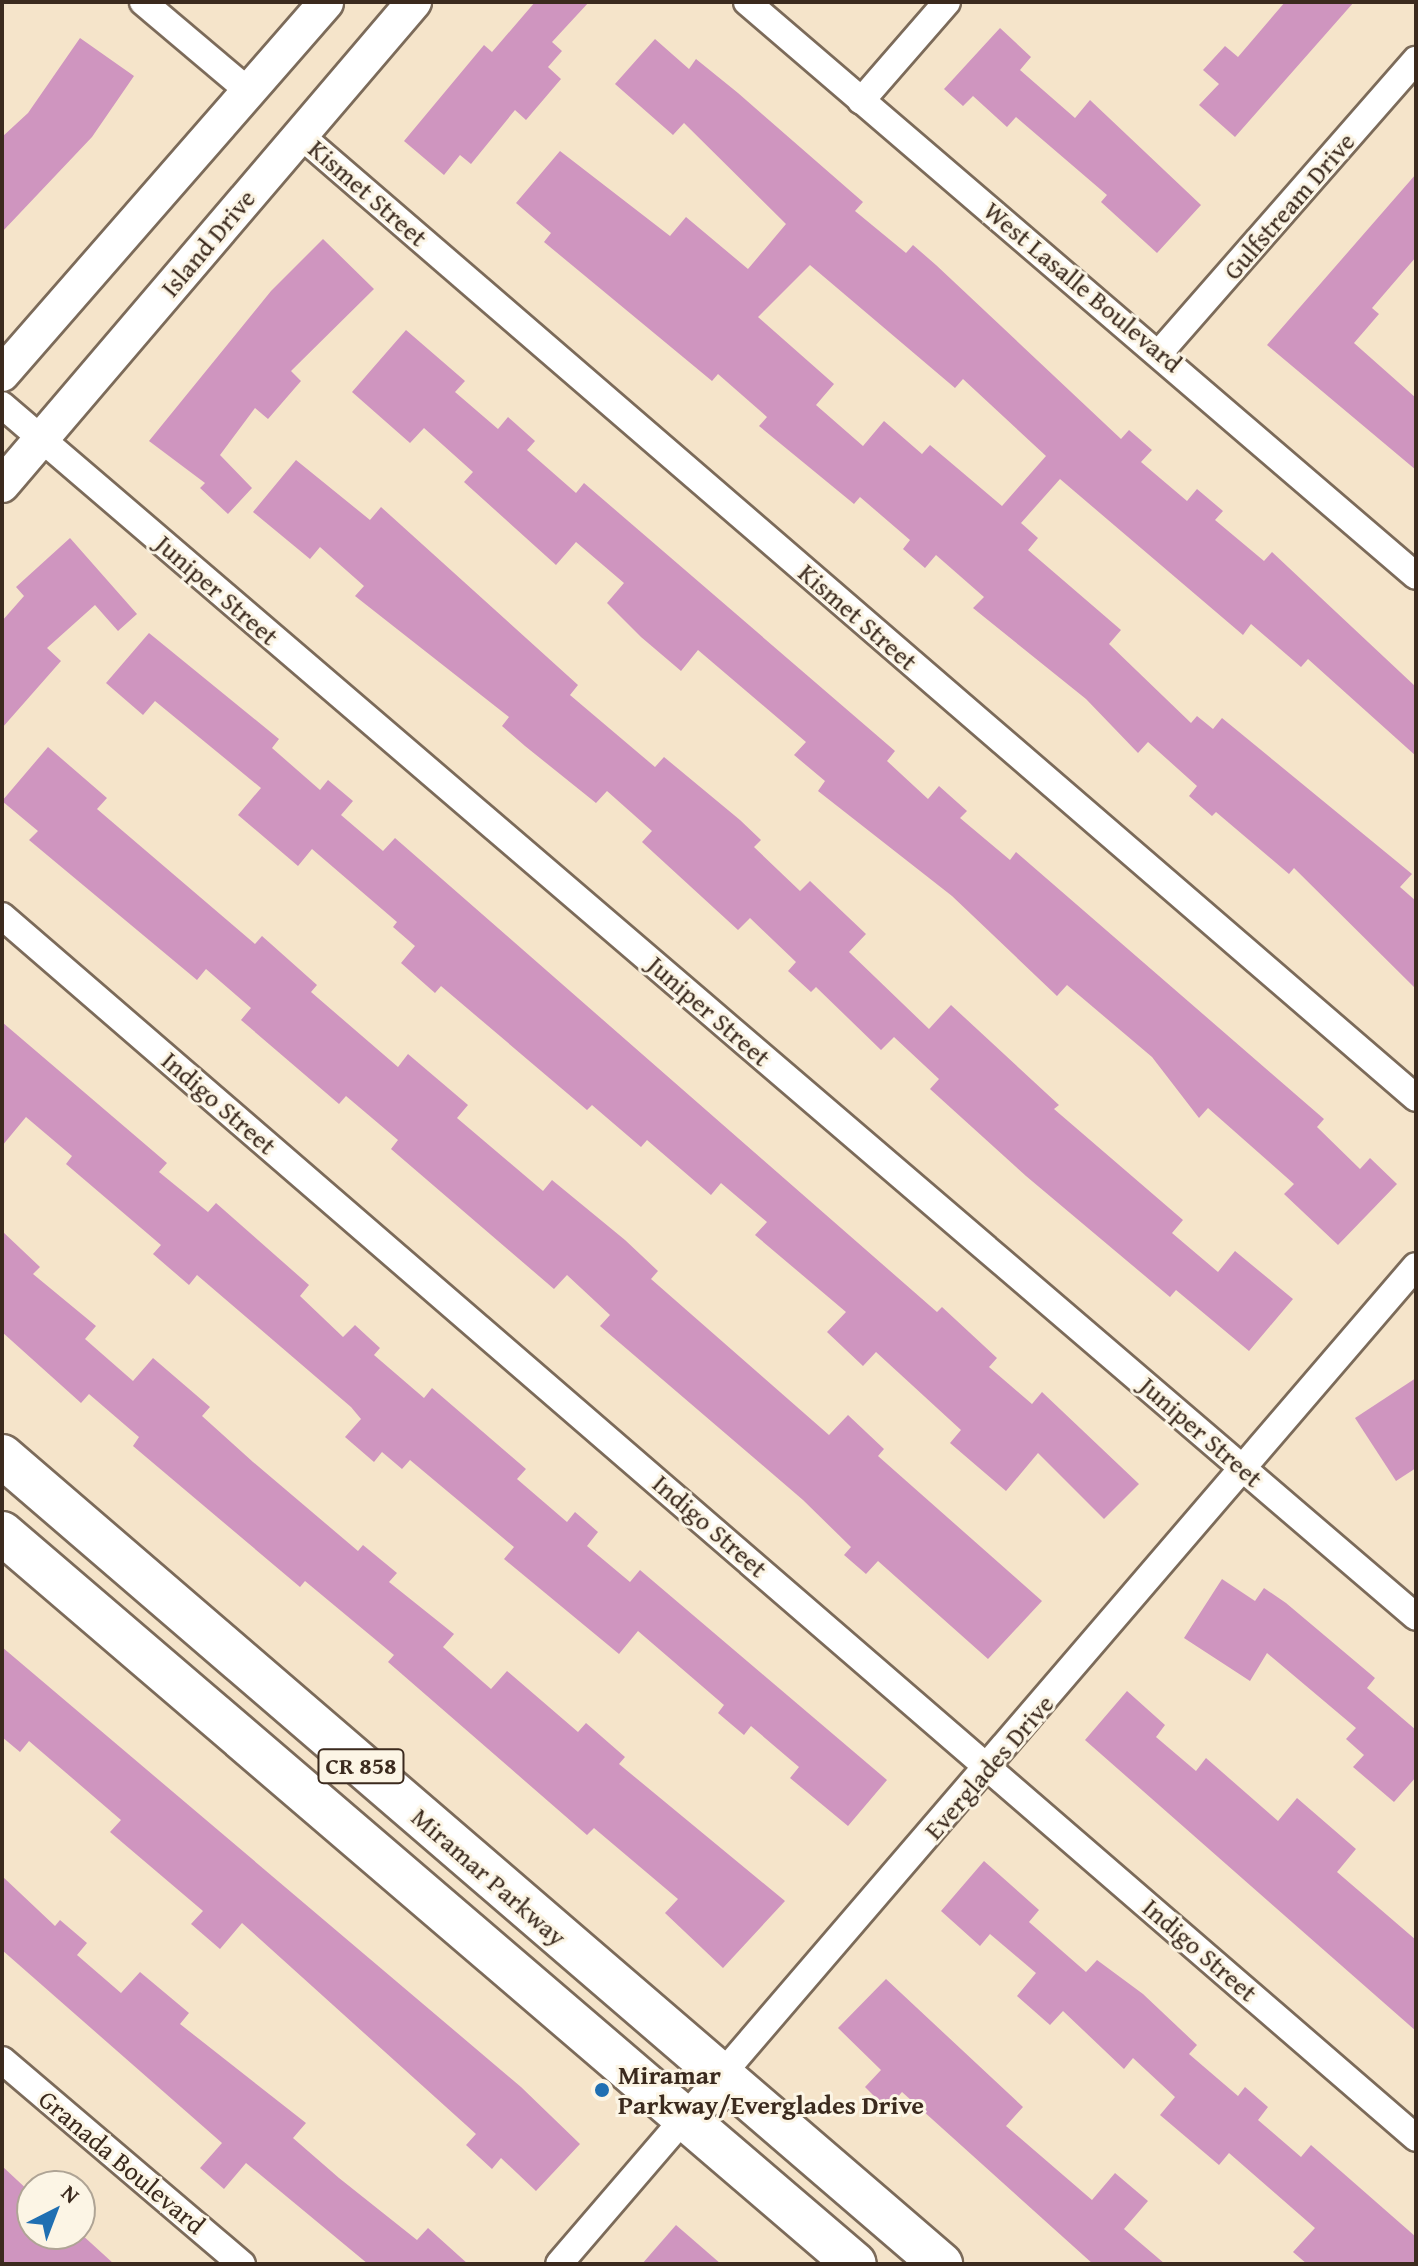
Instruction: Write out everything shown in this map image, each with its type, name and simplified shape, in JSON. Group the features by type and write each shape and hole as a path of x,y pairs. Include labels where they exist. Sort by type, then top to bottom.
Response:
{"main road":[{"name":"Miramar Parkway","path":"2,1456 719,2077 941,2264"},
{"name":"CR 858","path":"2,1533 855,2264"}],"street":[{"path":"143,2 247,90"},
{"path":"2,374 326,2"},
{"name":"Island Drive","path":"2,485 414,2"},
{"name":"West Lasalle Boulevard","path":"747,2 1161,351 1416,576"},
{"path":"861,101 947,2"},
{"name":"Gulfstream Drive","path":"1161,351 1416,60"},
{"name":"Kismet Street","path":"300,135 1416,1098"},
{"name":"Juniper Street","path":"2,405 1416,1617"},
{"name":"Indigo Street","path":"2,916 1416,2138"},
{"name":"Everglades Drive","path":"559,2264 990,1767 1416,1266"},
{"name":"Granada Boulevard","path":"2,2060 242,2264"}],"building":[{"path":"535,2 589,2 552,42 562,51 548,67 561,79 526,120 515,110 471,164 460,155 444,175 404,141 484,45 492,52"},
{"path":"1285,2 1354,2 1235,137 1199,105 1219,84 1203,70 1225,46 1238,57"},
{"path":"1000,28 1031,57 1020,70 1075,118 1090,100 1201,205 1157,253 1101,202 1107,195 1016,117 1007,127 973,96 963,106 944,89"},
{"path":"80,38 134,76 92,137 2,232 2,137 28,113"},
{"path":"655,39 689,69 696,59 863,202 855,211 906,253 913,245 1121,439 1129,430 1152,450 1141,462 1187,501 1197,489 1223,511 1215,520 1264,561 1272,552 1416,687 1416,756 1308,659 1301,667 1251,624 1243,635 1060,479 1021,523 1038,538 1028,550 1121,630 1109,644 1191,723 1197,716 1213,729 1222,718 1412,874 1400,887 1416,901 1416,989 1294,868 1289,874 1216,812 1212,816 1189,796 1197,786 1148,742 1138,753 1086,699 973,608 984,597 936,555 925,568 903,549 910,540 860,497 854,504 759,426 767,417 718,374 712,381 544,242 551,233 516,203 560,151 670,236 686,217 748,269 786,224 684,123 673,135 615,84","holes":["810,265 955,388 963,379 1046,456 1002,506 930,445 922,454 884,421 863,446 816,405 834,384 758,317"]},
{"path":"1416,174 1416,257 1372,308 1379,314 1354,343 1416,398 1416,470 1267,345"},
{"path":"323,239 374,289 291,371 301,381 268,419 255,408 220,455 252,488 228,514 200,488 205,483 149,441 271,291"},
{"path":"406,330 465,381 455,392 498,429 508,417 535,441 527,450 576,493 584,483 895,751 887,761 928,799 939,786 967,811 960,818 1010,860 1016,852 1324,1119 1317,1127 1360,1169 1370,1158 1397,1184 1338,1245 1284,1194 1294,1184 1208,1108 1199,1118 1152,1057 1067,985 1057,996 952,896 818,791 825,781 794,755 806,742 698,650 681,671 641,637 607,603 624,583 576,542 556,565 464,482 473,472 424,428 410,443 352,392"},
{"path":"296,460 370,520 381,507 578,685 570,695 655,767 664,757 740,820 761,840 754,847 800,891 810,881 866,934 849,952 929,1029 951,1005 1059,1105 1054,1109 1183,1220 1172,1233 1218,1272 1235,1251 1293,1299 1249,1351 1176,1290 1170,1297 1026,1176 930,1089 939,1079 894,1037 881,1050 816,987 811,992 788,971 796,962 750,918 738,930 642,842 652,831 607,791 596,803 525,746 502,726 509,717 355,596 364,586 320,547 310,559 253,512"},
{"path":"70,538 137,614 118,631 95,605 47,648 61,661 2,728 2,621 24,596 16,587"},
{"path":"149,633 279,739 272,748 320,790 328,780 353,801 341,815 383,851 395,838 937,1312 942,1307 997,1358 989,1367 1032,1404 1042,1392 1139,1484 1104,1519 1038,1453 1006,1491 950,1443 961,1430 876,1352 863,1366 827,1332 846,1312 755,1235 767,1222 721,1183 711,1195 647,1140 641,1147 592,1105 587,1110 441,986 435,993 401,963 415,946 393,927 397,922 312,849 298,866 238,815 261,788 155,701 143,715 106,683"},
{"path":"48,747 107,798 97,809 255,944 262,936 317,985 311,992 398,1067 408,1054 468,1105 457,1118 543,1191 552,1180 625,1240 658,1271 651,1279 829,1435 848,1415 884,1449 878,1456 1042,1601 988,1659 878,1561 866,1574 844,1555 851,1547 803,1500 600,1326 610,1315 567,1275 554,1289 391,1149 398,1140 346,1096 339,1104 241,1020 251,1008 206,969 197,980 29,840 38,831 2,801"},
{"path":"2,1022 167,1163 159,1172 208,1212 216,1203 309,1285 300,1296 343,1337 355,1325 380,1348 374,1355 424,1398 432,1388 526,1469 517,1479 567,1522 575,1512 598,1532 587,1546 630,1582 640,1570 887,1780 848,1826 790,1778 799,1767 751,1726 744,1735 718,1713 724,1705 638,1631 619,1654 504,1559 514,1547 410,1460 402,1469 382,1452 374,1462 345,1437 361,1419 351,1407 197,1275 189,1285 153,1254 161,1245 66,1164 72,1156 26,1117 2,1146"},
{"path":"2,1231 40,1267 33,1274 96,1326 85,1339 133,1381 153,1358 210,1407 202,1416 253,1462 358,1551 363,1545 397,1573 389,1582 454,1634 443,1647 491,1689 507,1671 578,1732 586,1723 625,1757 619,1764 785,1901 723,1968 665,1913 678,1899 594,1828 587,1835 388,1662 394,1655 305,1581 300,1587 133,1446 139,1437 89,1394 81,1403 2,1332"},
{"path":"1416,1378 1416,1468 1396,1481 1355,1418"},
{"path":"1222,1579 1255,1601 1264,1588 1286,1603 1375,1678 1367,1688 1416,1730 1416,1777 1394,1802 1353,1767 1364,1755 1346,1739 1356,1728 1267,1653 1250,1681 1184,1638"},
{"path":"2,1647 521,2087 580,2144 536,2191 501,2158 492,2169 466,2145 476,2134 242,1923 220,1949 191,1924 203,1911 110,1832 121,1820 29,1741 20,1752 2,1737"},
{"path":"1127,1691 1165,1725 1156,1737 1196,1771 1206,1758 1278,1821 1297,1798 1356,1849 1337,1872 1416,1940 1416,2031 1085,1740"},
{"path":"984,1861 1039,1910 1029,1922 1086,1972 1097,1960 1143,1994 1197,2045 1189,2054 1238,2096 1245,2087 1268,2107 1258,2120 1301,2157 1311,2145 1416,2237 1416,2264 1307,2264 1293,2252 1315,2228 1229,2153 1219,2165 1160,2115 1175,2097 1133,2058 1124,2069 1063,2011 1050,2025 1017,1996 1036,1973 990,1934 980,1946 941,1911"},
{"path":"2,1876 55,1926 60,1920 87,1943 77,1955 121,1993 140,1972 189,2013 180,2024 306,2123 293,2138 339,2178 417,2240 428,2228 468,2264 368,2264 246,2163 224,2189 200,2168 222,2143 2,1950"},
{"path":"886,1979 1023,2107 1006,2126 1092,2200 1115,2173 1148,2201 1124,2229 1165,2264 1093,2264 902,2092 887,2109 865,2087 881,2070 838,2028"},
{"path":"2,2166 16,2179 16,2250 96,2250 96,2248 114,2264 2,2264"},
{"path":"676,2225 721,2264 642,2264"}],"place":[{"name":"Miramar Parkway/Everglades Drive","path":"602,2090"}]}
